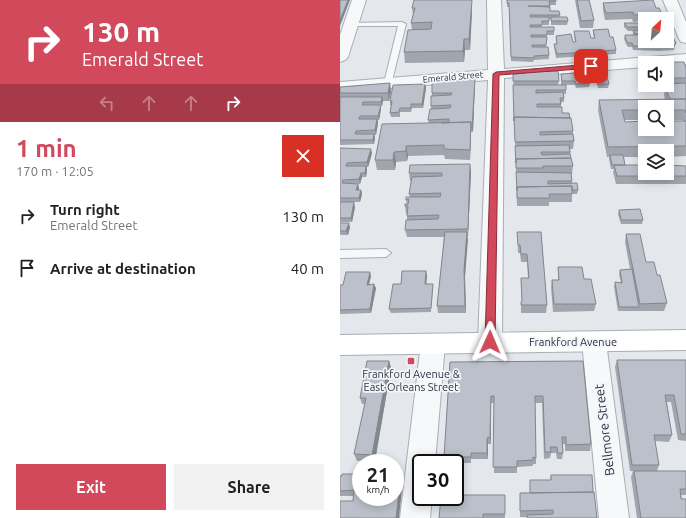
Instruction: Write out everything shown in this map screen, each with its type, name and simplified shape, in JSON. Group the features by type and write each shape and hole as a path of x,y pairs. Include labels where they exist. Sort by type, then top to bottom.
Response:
{"main road":[{"name":"Frankford Avenue","path":"340,345 686,340"}],"street":[{"path":"340,57 359,0"},
{"path":"490,342 496,74 494,0"},
{"path":"670,0 686,39"},
{"name":"Emerald Street","path":"340,87 686,59"},
{"name":"Bellmore Street","path":"594,342 614,518"},
{"path":"415,518 433,344"}],"lane":[{"path":"351,25 402,24 388,83"},
{"path":"340,254 386,253"}],"building":[{"path":"340,0 348,0 340,20"},
{"path":"414,0 472,0 469,39 464,39 463,51 404,52 408,30 431,29 432,22 411,23 415,8 412,8"},
{"path":"507,0 556,0 549,1 550,6 528,6 550,7 550,11 559,11 560,15 530,15 530,17 549,17 549,21 542,21 542,25 530,25 530,27 554,27 554,31 547,31 547,35 531,35 531,37 547,37 546,45 532,45 532,47 548,47 549,55 534,56 534,58 511,57 509,3 507,3"},
{"path":"577,0 589,0 594,20 581,21"},
{"path":"653,0 656,8 659,8 661,12 638,12 638,15 634,15 633,12 606,13 603,3"},
{"path":"551,17 567,17 568,21 551,21"},
{"path":"624,23 638,23 638,27 628,27"},
{"path":"608,29 610,37 613,37 616,50 557,54 554,44 557,44 556,36 571,34 573,42 576,42 574,31 589,31 591,38 595,38 593,30"},
{"path":"633,31 638,31 638,34 634,33"},
{"path":"625,35 638,35 638,46 633,46 632,43 629,43 626,40"},
{"path":"674,62 684,62 686,68 686,78 674,78"},
{"path":"605,70 609,84 598,84 595,71"},
{"path":"558,71 559,81 513,81 513,74"},
{"path":"588,72 590,83 576,84 575,81 562,81 561,74"},
{"path":"475,79 472,128 471,122 442,123 449,122 449,119 428,120 430,109 450,108 451,105 431,106 431,96 451,95 452,93 432,93 432,82"},
{"path":"390,83 388,93 340,93 340,87"},
{"path":"686,83 686,99 670,99 667,92 674,92 674,84"},
{"path":"425,84 422,104 411,104 411,108 400,108 399,112 390,113 392,101 390,101 393,85"},
{"path":"513,85 566,85 566,90 536,90 536,93 563,92 564,98 560,98 561,104 537,104 537,107 562,107 562,113 569,113 570,118 514,117 514,121"},
{"path":"340,97 382,97 381,102 363,102 362,105 381,105 378,116 360,116 359,118 377,119 375,130 356,131 355,134 374,134 373,140 340,140"},
{"path":"686,99 686,113 685,110 674,110 674,100 638,100 638,110 622,110 625,122 638,121 638,136 674,136 674,121 686,121 686,146 674,146 674,144 638,144 638,147 608,147 599,100"},
{"path":"514,117 571,118 573,131 540,132 540,135 573,134 574,141 515,142"},
{"path":"471,122 470,150 444,149 444,145 406,146 406,151 394,152 393,160 375,160 382,124"},
{"path":"569,145 570,152 541,152 541,154 570,154 571,158 516,159 516,163 515,146"},
{"path":"340,148 371,149 367,162 347,163 346,166 366,166 365,173 361,173 359,179 343,180 342,183 358,184 356,190 361,190 359,198 340,198"},
{"path":"610,155 623,155 625,165 612,165"},
{"path":"571,158 573,166 516,168 516,159"},
{"path":"470,164 468,229 405,230 406,220 438,219 439,215 407,216 408,206 405,206 405,204 408,204 409,199 406,200 406,197 440,197 441,193 409,194 412,177 442,176 442,173 409,173 410,165"},
{"path":"614,165 638,165 638,176 617,176"},
{"path":"674,165 686,166 686,176 674,176"},
{"path":"516,172 571,173 572,181 548,181 548,184 577,183 578,190 572,190 572,186 517,187 517,190"},
{"path":"572,186 572,194 549,194 550,198 517,198 517,187"},
{"path":"340,202 354,202 351,218 340,218"},
{"path":"640,209 643,220 621,220 619,210"},
{"path":"340,223 349,223 346,231 340,231"},
{"path":"445,232 467,232 464,270 465,306 437,306"},
{"path":"517,232 541,232 547,305 521,305 521,278 529,278 527,254 521,254 520,245 518,245"},
{"path":"626,234 640,234 646,262 654,262 657,275 660,275 667,303 640,304"},
{"path":"558,267 582,267 584,279 591,279 596,304 554,304 552,280 559,280"},
{"path":"632,269 639,307 619,307 615,282 622,283 620,270"},
{"path":"402,271 426,271 425,284 433,284 431,308 389,309 393,284 401,284"},
{"path":"346,272 370,272 367,285 374,284 370,309 340,310 340,285 343,285"},
{"path":"617,360 686,360 686,434 681,434 674,395 665,395 672,435 654,435 659,465 632,465"},
{"path":"367,361 389,361 372,454 354,454 366,398 360,398"},
{"path":"583,361 591,444 566,445 566,437 562,437 563,453 558,453 557,447 550,447 551,452 545,452 543,396 535,396 536,458 533,457 533,460 517,461 517,467 493,467 494,396 491,396 490,437 487,438 487,453 471,453 471,457 464,457 464,454 444,454 450,362"},
{"path":"634,471 686,471 686,489 680,489 681,499 686,499 686,518 641,518"},
{"path":"342,474 352,474 352,490 340,491 340,476 342,476"},
{"path":"551,475 592,475 593,492 530,493 530,480 551,480"},
{"path":"594,492 597,518 527,518 527,515 553,514 553,510 520,511 520,493"},
{"path":"464,495 505,495 505,514 483,514 483,518 439,518 440,506 464,506"},
{"path":"340,501 352,501 352,506 397,506 396,518 340,518"}],"place":[{"name":"Frankford Avenue & East Orleans Street","path":"411,361"}],"route":[{"path":"490,342 496,74 591,66"}]}
